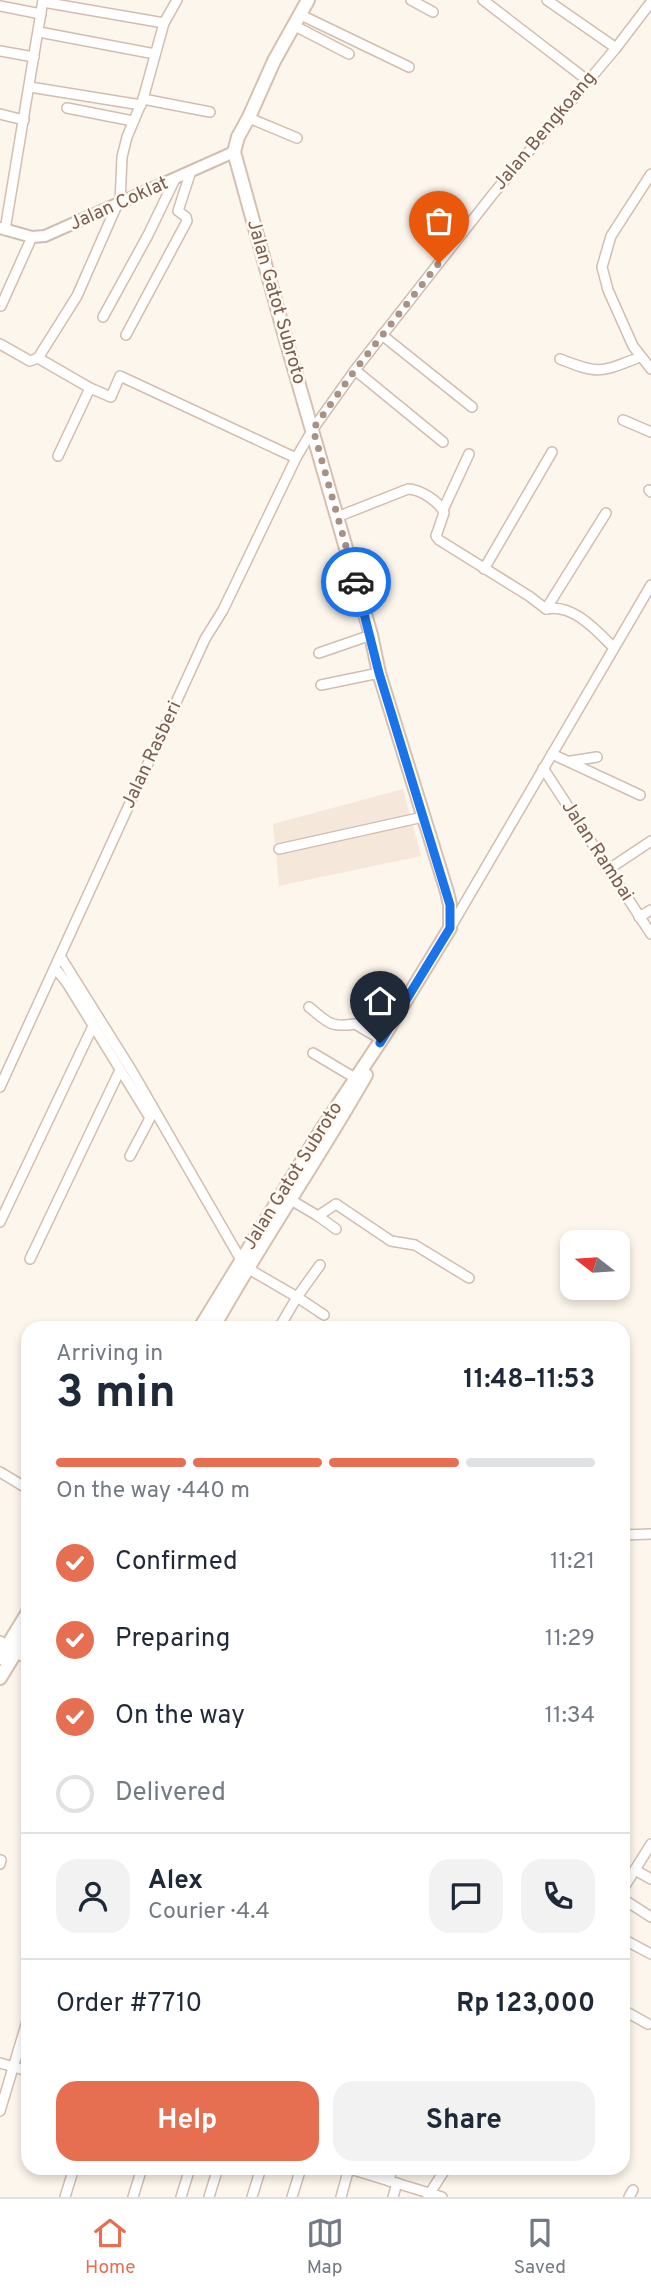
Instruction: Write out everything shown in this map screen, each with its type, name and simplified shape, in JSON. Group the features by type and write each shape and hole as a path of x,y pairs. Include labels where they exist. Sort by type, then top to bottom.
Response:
{"main road":[{"path":"234,152 238,137 274,61 308,0"},
{"name":"Jalan Gatot Subroto","path":"205,1321 244,1264 355,1078 381,1041 450,928 447,892 379,673 371,635 234,152"},
{"path":"216,1321 244,1264 291,1200 367,1073 381,1041"},
{"path":"0,1658 21,1624"},
{"path":"0,1678 8,1646"}],"street":[{"path":"0,344 30,361 38,358 77,296 118,204 122,157 142,102 164,23 177,0"},
{"path":"411,0 433,12"},
{"path":"483,0 586,80"},
{"path":"547,0 616,48"},
{"path":"1,306 32,237 3,229 30,88 43,1 164,23"},
{"name":"Jalan Bengkoang","path":"313,429 355,370 493,194 586,80 616,48 647,2"},
{"path":"0,6 41,14"},
{"path":"298,20 349,54"},
{"path":"298,20 409,67"},
{"path":"38,32 155,54"},
{"path":"0,51 34,57"},
{"path":"30,88 210,112"},
{"path":"67,108 133,121"},
{"path":"0,114 24,120"},
{"path":"249,118 297,138"},
{"name":"Jalan Coklat","path":"32,237 46,236 234,152"},
{"path":"126,335 187,221 178,211 191,171"},
{"path":"651,174 611,236 602,267 607,290 633,346 651,369"},
{"path":"103,317 175,179"},
{"path":"382,335 472,407"},
{"path":"560,359 582,368 604,371 640,357"},
{"path":"38,358 111,397 120,376 296,458"},
{"path":"355,370 443,442"},
{"path":"58,456 90,388"},
{"path":"623,420 651,432"},
{"name":"Jalan Rasberi","path":"0,1087 205,639 223,610 296,458 313,429"},
{"path":"484,569 552,452"},
{"path":"469,454 443,510 436,536 439,541 546,609 559,607 578,616 613,647"},
{"path":"337,517 411,488 418,490 443,510"},
{"path":"546,609 606,513"},
{"path":"450,928 651,585"},
{"path":"319,653 371,635"},
{"path":"321,685 379,673"},
{"path":"552,754 639,795"},
{"path":"571,761 597,757"},
{"name":"Jalan Rambai","path":"543,768 651,934"},
{"path":"279,849 423,817"},
{"path":"609,869 651,841"},
{"path":"639,917 651,909"},
{"path":"60,956 132,1071 244,1264 324,1315"},
{"path":"55,968 150,1118 130,1156"},
{"path":"309,1007 331,1024 342,1027 355,1024 381,1041"},
{"path":"0,1222 93,1026"},
{"path":"313,1053 355,1078"},
{"path":"30,1259 120,1070"},
{"path":"291,1200 336,1229"},
{"path":"318,1216 336,1204 391,1241 415,1245 469,1278"},
{"path":"283,1321 320,1265"},
{"path":"0,1472 21,1485"},
{"path":"630,1535 651,1534"},
{"path":"630,1878 649,1850"},
{"path":"635,1870 651,1879"},
{"path":"630,1904 651,1917"},
{"path":"630,1943 651,1954"},
{"path":"630,2014 648,2024"},
{"path":"0,2111 21,2041"},
{"path":"0,2063 21,2069"},
{"path":"65,2197 72,2175"},
{"path":"133,2197 140,2175"},
{"path":"181,2197 188,2175"},
{"path":"209,2197 216,2175"},
{"path":"252,2197 259,2175"},
{"path":"292,2197 299,2175"},
{"path":"341,2197 346,2175"},
{"path":"370,2175 442,2197"},
{"path":"393,2175 393,2197"},
{"path":"429,2195 442,2175"}],"shaded area":[{"path":"403,789 421,856 279,886 273,824"}],"way so far":[{"path":"356,582 313,429 355,370 439,263"}],"route":[{"path":"356,582 379,673 450,905 450,928 380,1043"}]}
